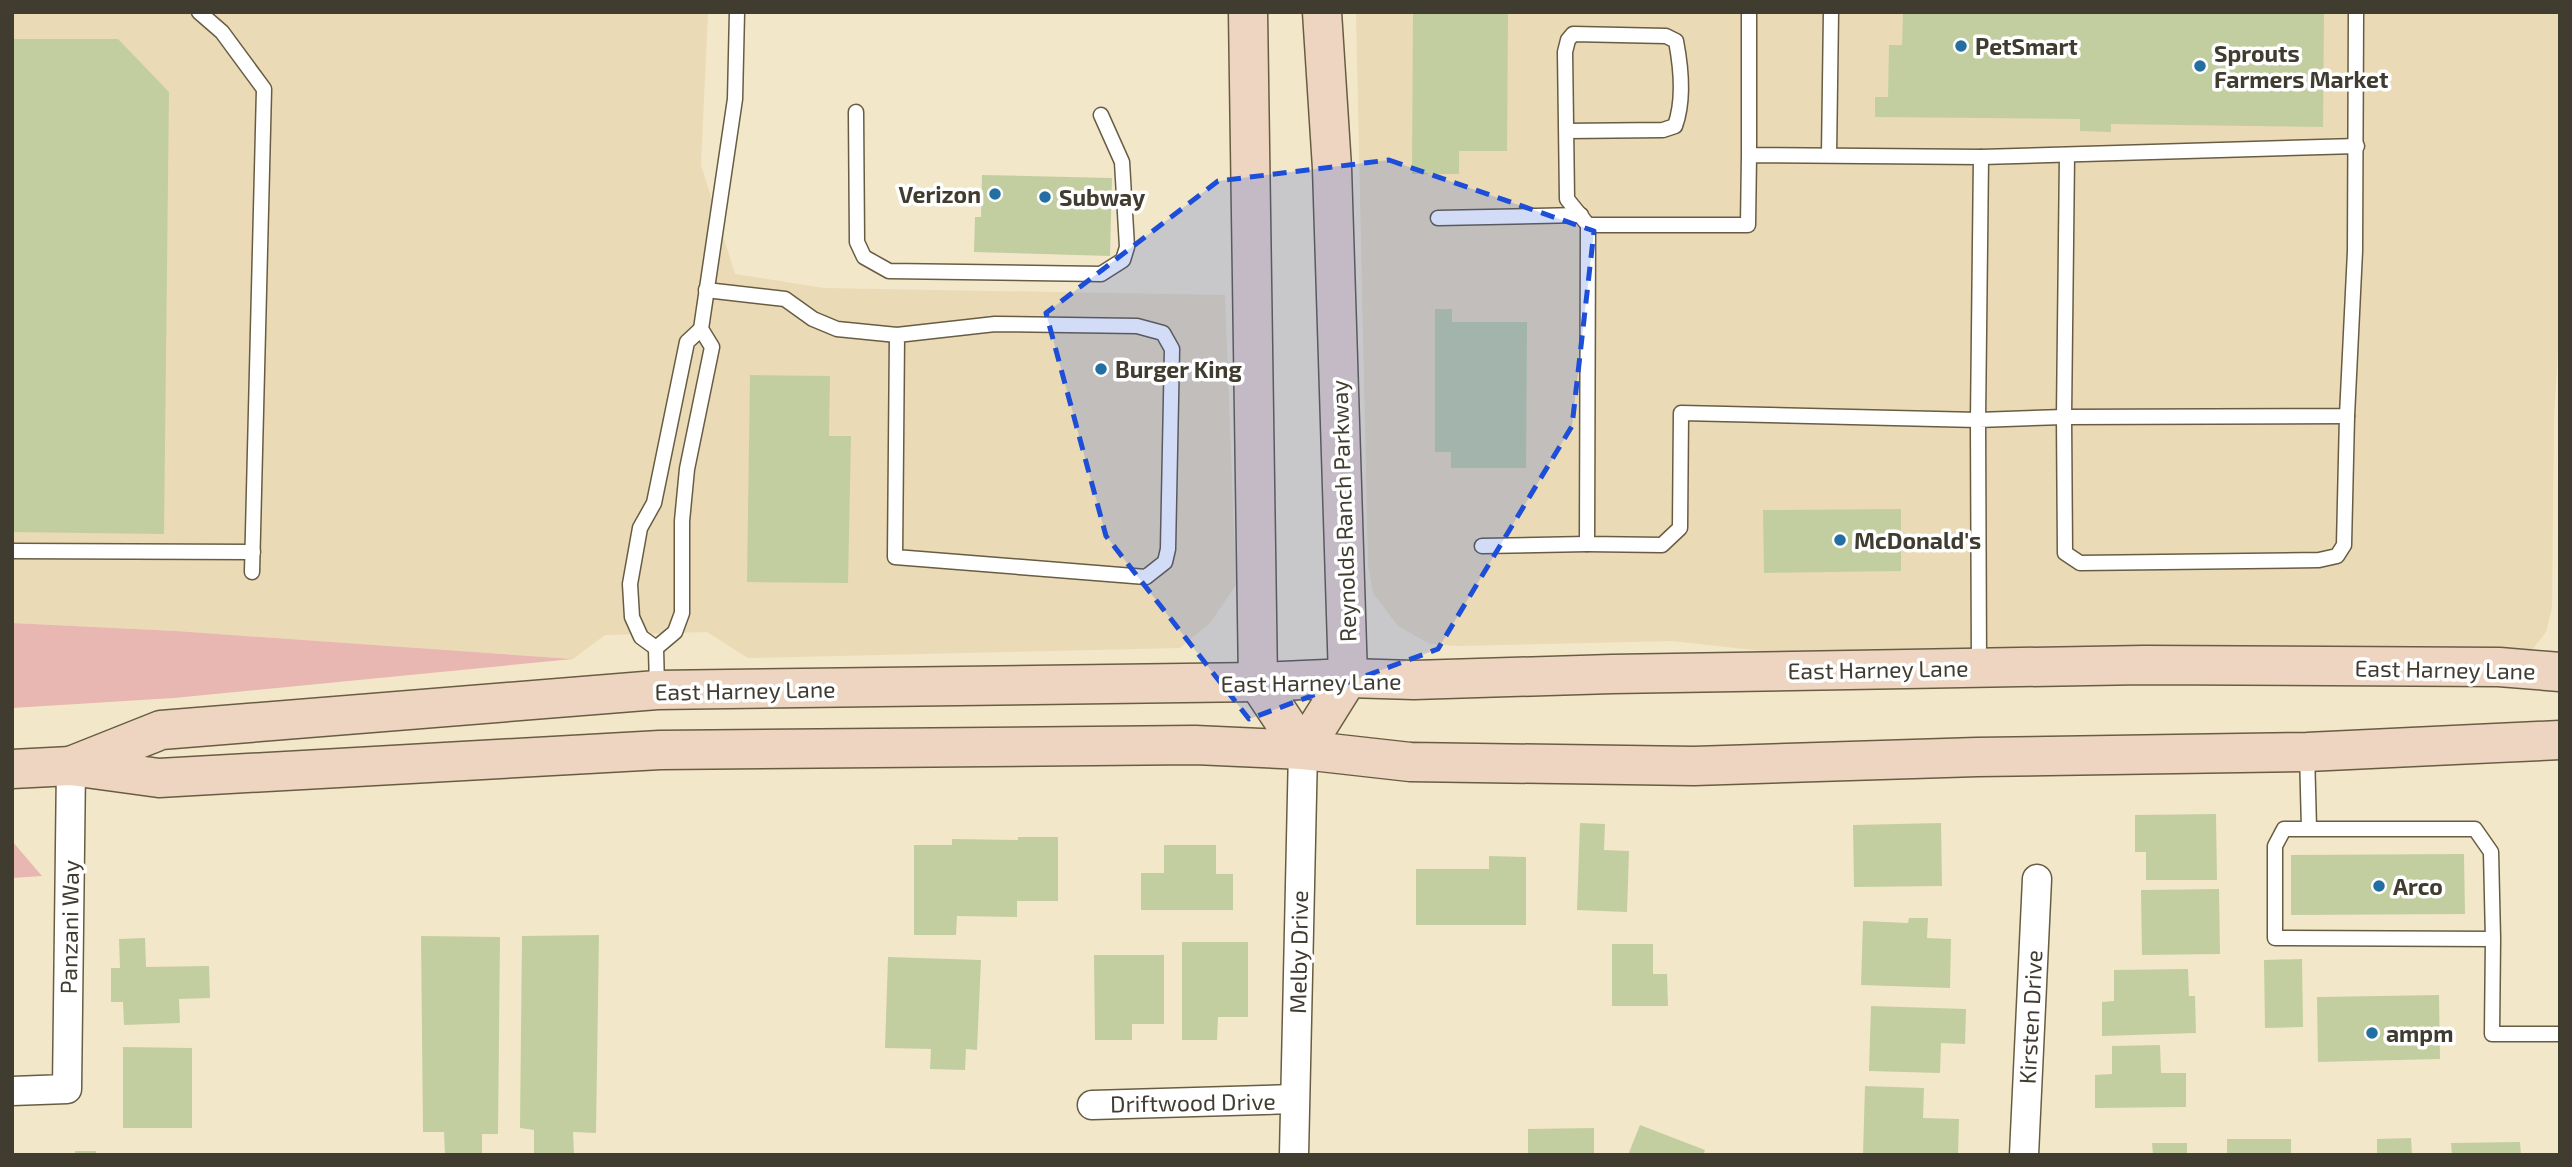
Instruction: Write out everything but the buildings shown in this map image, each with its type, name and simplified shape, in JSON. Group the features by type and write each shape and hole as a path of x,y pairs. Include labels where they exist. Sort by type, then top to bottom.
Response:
{"main road":[{"path":"1248,12 1258,682 1303,750 1348,678"},
{"name":"Reynolds Ranch Parkway","path":"1322,12 1332,168 1348,678"},
{"name":"East Harney Lane","path":"71,766 161,730 657,690 1258,682 1348,678 1415,680 2144,664 2499,667 2560,672"},
{"name":"East Harney Lane","path":"12,769 71,766 159,778 660,750 1195,745 1303,750 1410,762 1694,766 1977,757 2307,752 2560,740"}],"street":[{"name":"Melby Drive","path":"1294,1155 1303,750"},
{"name":"Panzani Way","path":"12,1091 67,1089 71,766"},
{"name":"Kirsten Drive","path":"2024,1155 2037,878"},
{"name":"Driftwood Drive","path":"1092,1105 1294,1100"}],"lane":[{"path":"199,12 222,32 264,89 252,572"},
{"path":"656,648 675,632 682,613 682,521 687,469 712,347 701,329 735,99 737,12"},
{"path":"1438,218 1748,225 1749,12"},
{"path":"1829,155 1831,12"},
{"path":"2067,155 2063,417 2065,553 2080,563 2319,560 2337,556 2344,545 2347,416 2356,251 2356,12"},
{"path":"1566,131 1663,130 1675,126 1680,113 1679,56 1676,41 1666,36 1573,34 1568,40 1565,52 1566,131 1567,199 1584,220 1587,544"},
{"path":"856,112 857,242 864,257 889,271 1101,274 1123,260 1126,247 1122,162 1101,115"},
{"path":"1749,155 1981,157 2357,146"},
{"path":"1979,667 1981,157"},
{"path":"706,290 785,299 813,319 837,329 897,335 995,324 1137,326 1163,333 1172,349 1168,549 1164,562 1146,577 895,557 897,335"},
{"path":"656,648 641,637 632,617 629,584 640,528 654,503 687,342 701,329"},
{"path":"1482,546 1662,545 1680,528 1681,413 1978,420 2347,416"},
{"path":"12,551 253,552"},
{"path":"656,648 657,690"},
{"path":"2307,752 2309,828"},
{"path":"2493,939 2275,938 2275,846 2284,830 2474,829 2491,852 2493,939 2492,1034 2560,1034"}],"highlighted area":[{"path":"1389,160 1594,231 1572,426 1438,649 1249,719 1106,536 1046,313 1218,181"}],"shaded area":[{"path":"12,12 708,12 701,165 735,274 824,288 1225,295 1236,585 1210,623 1180,648 748,658 707,632 605,635 573,659 176,631 12,623"},
{"path":"1356,12 2560,12 2559,334 2554,417 2552,608 2546,632 2532,650 2513,656 1815,657 1672,641 1458,646 1430,644 1398,626 1373,593 1368,565"},
{"path":"12,623 176,631 573,659 174,698 12,708"},
{"path":"12,841 42,876 12,878"}],"place":[{"name":"PetSmart","path":"1961,46"},
{"name":"Sprouts Farmers Market","path":"2200,66"},
{"name":"Verizon","path":"995,194"},
{"name":"Subway","path":"1045,197"},
{"name":"Burger King","path":"1101,369"},
{"name":"McDonald's","path":"1840,540"},
{"name":"Arco","path":"2379,886"},
{"name":"ampm","path":"2372,1033"}]}
